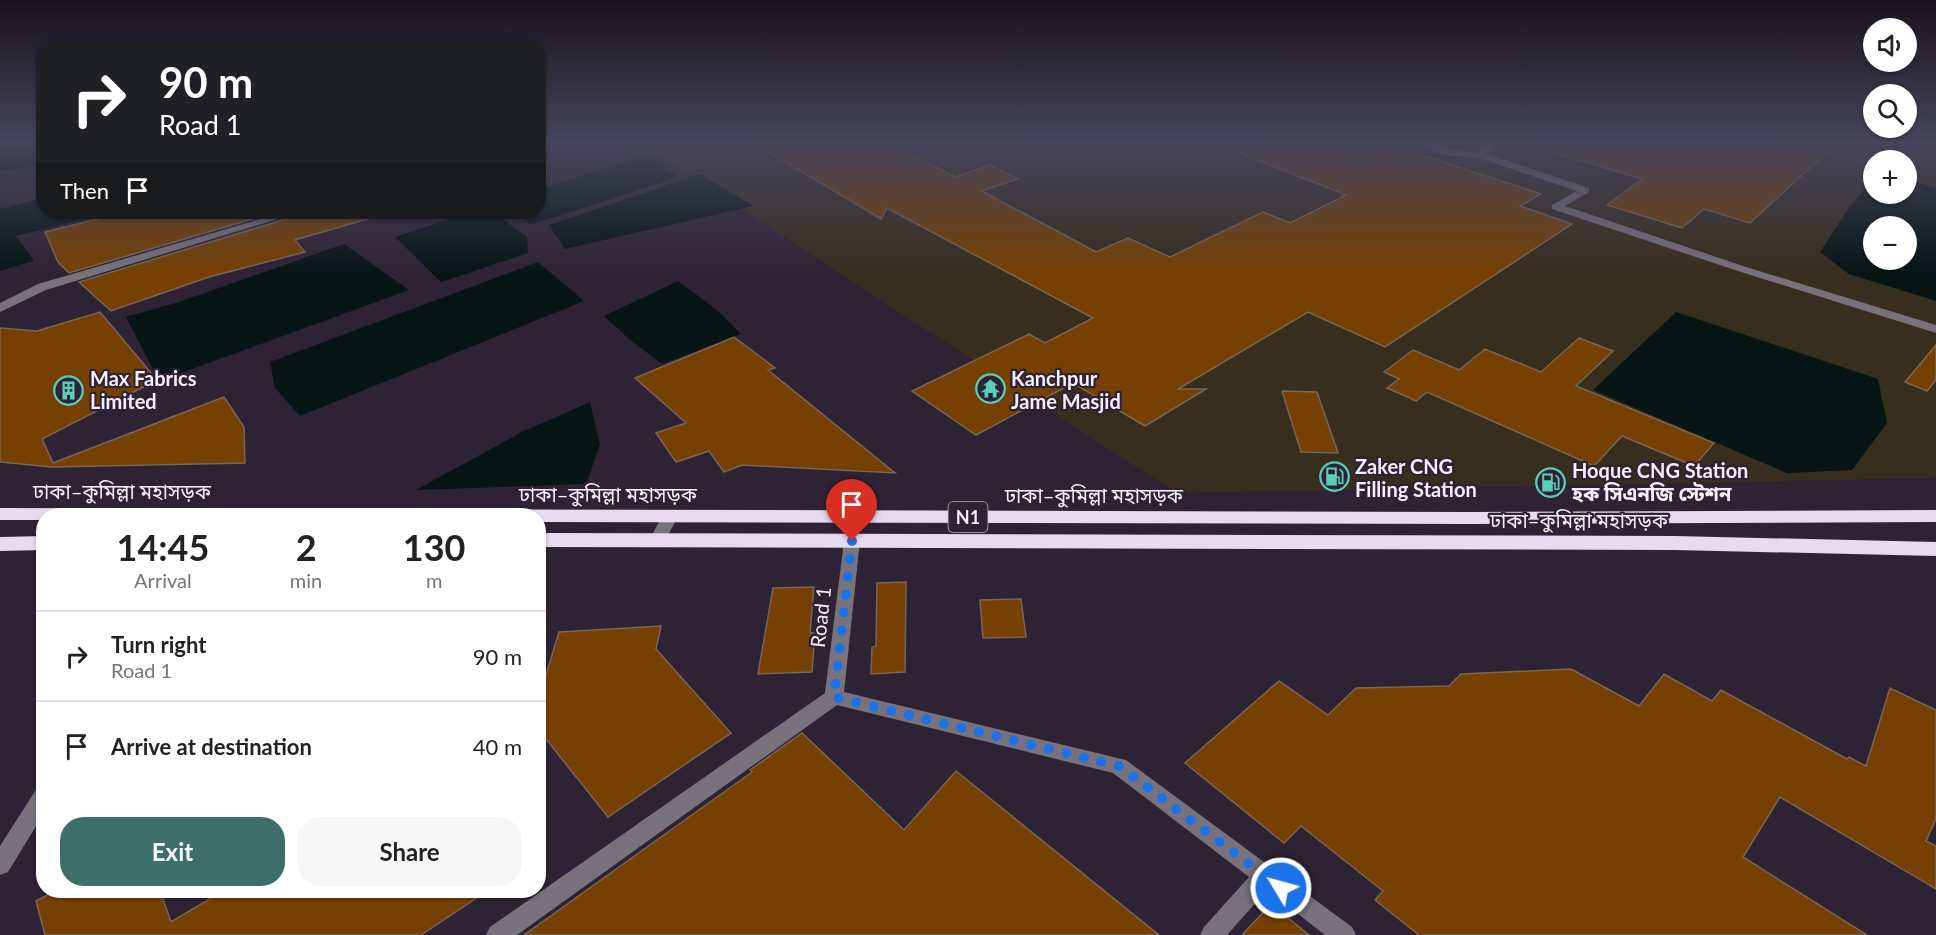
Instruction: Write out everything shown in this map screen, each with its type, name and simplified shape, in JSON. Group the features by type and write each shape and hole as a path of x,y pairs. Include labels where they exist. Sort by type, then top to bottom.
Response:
{"highway":[{"name":"ঢাকা–কুমিল্লা মহাসড়ক","path":"0,514 36,514"},
{"name":"ঢাকা–কুমিল্লা মহাসড়ক","path":"546,516 1481,518 1936,516"},
{"name":"ঢাকা–কুমিল্লা মহাসড়ক","path":"546,540 1675,543 1936,549"},
{"path":"0,544 36,543"}],"street":[{"path":"1575,187 1585,190 1556,207 1742,270 1936,329"},
{"path":"0,308 42,286 271,219"},
{"path":"657,540 670,517"},
{"name":"Road 1","path":"834,697 852,541"},
{"path":"498,935 834,697 1119,766 1344,935"},
{"path":"0,865 36,807"},
{"path":"1212,935 1265,876"}],"shaded area":[{"path":"546,187 648,187 530,225 523,219 546,219"},
{"path":"663,187 721,187 753,206 565,249 549,225"},
{"path":"708,187 1863,187 1863,204 1917,204 1917,187 1936,187 1936,478 1176,493"},
{"path":"1917,187 1936,188 1936,301 1849,274 1820,252 1848,209 1863,191 1863,204 1917,204"},
{"path":"36,200 36,219 84,219 16,236 34,261 0,271 0,209"},
{"path":"449,219 503,219 527,237 528,253 441,282 395,237"},
{"path":"344,244 409,290 159,381 126,317 179,302"},
{"path":"538,262 584,301 300,416 275,388 270,362"},
{"path":"678,281 717,310 741,334 662,364 604,316"},
{"path":"1676,312 1878,379 1887,423 1852,470 1787,473 1593,390"},
{"path":"590,402 600,445 586,484 416,490 522,432"}],"building":[{"path":"827,187 995,187 982,191 1096,252 1128,238 1170,257 1263,212 1290,223 1346,195 1325,187 1519,187 1541,194 1520,206 1572,224 1385,347 1308,312 1178,389 1206,389 1145,426 1073,383 976,435 912,391 1029,334 1045,343 1093,318 887,208 881,219"},
{"path":"1632,187 1790,187 1750,223 1704,209 1682,228 1607,205"},
{"path":"98,219 252,219 69,273 58,262 45,232"},
{"path":"286,219 368,219 295,240 305,252 209,277 111,311 79,282"},
{"name":"Max Fabrics Limited","path":"100,312 157,380 42,439 53,463 224,397 244,427 245,463 52,467 0,462 0,328 37,331"},
{"path":"734,337 775,368 768,370 895,473 742,465 724,472 709,451 676,462 656,433 686,423 635,378"},
{"path":"1579,338 1613,351 1576,386 1714,443 1694,466 1622,436 1594,466 1427,392 1416,401 1387,388 1399,379 1384,372 1413,350 1459,370 1485,349 1541,372"},
{"path":"1936,345 1936,380 1927,391 1905,382"},
{"path":"1282,391 1317,392 1338,453 1301,452"},
{"path":"906,582 905,672 871,674 872,647 876,646 877,583"},
{"path":"814,587 810,633 815,633 812,672 758,674 773,588"},
{"path":"1021,599 1026,637 983,638 980,600"},
{"path":"661,626 656,649 731,733 608,817 546,739 546,675 559,632"},
{"path":"1571,669 1639,706 1664,674 1712,701 1721,690 1847,759 1849,757 1866,766 1890,688 1936,710 1936,819 1926,841 1936,846 1936,889 1780,797 1743,857 1867,935 1419,935 1375,900 1383,891 1301,826 1284,843 1185,763 1279,681 1328,715 1356,688 1449,686 1461,674"},
{"path":"802,733 904,830 956,771 1159,935 524,935 752,772 750,770"},
{"path":"42,898 162,898 171,922 211,898 476,898 421,935 45,935 36,901"},
{"path":"1271,904 1309,935 1242,935"}],"place":[{"name":"Kanchpur Jame Masjid","path":"990,389"},
{"name":"Max Fabrics Limited","path":"69,390"},
{"name":"Zaker CNG Filling Station","path":"1334,477"},
{"name":"Hoque CNG Station হক সিএনজি স্টেশন","path":"1551,482"}],"route":[{"path":"852,541 834,697 1119,766 1281,888"}]}
